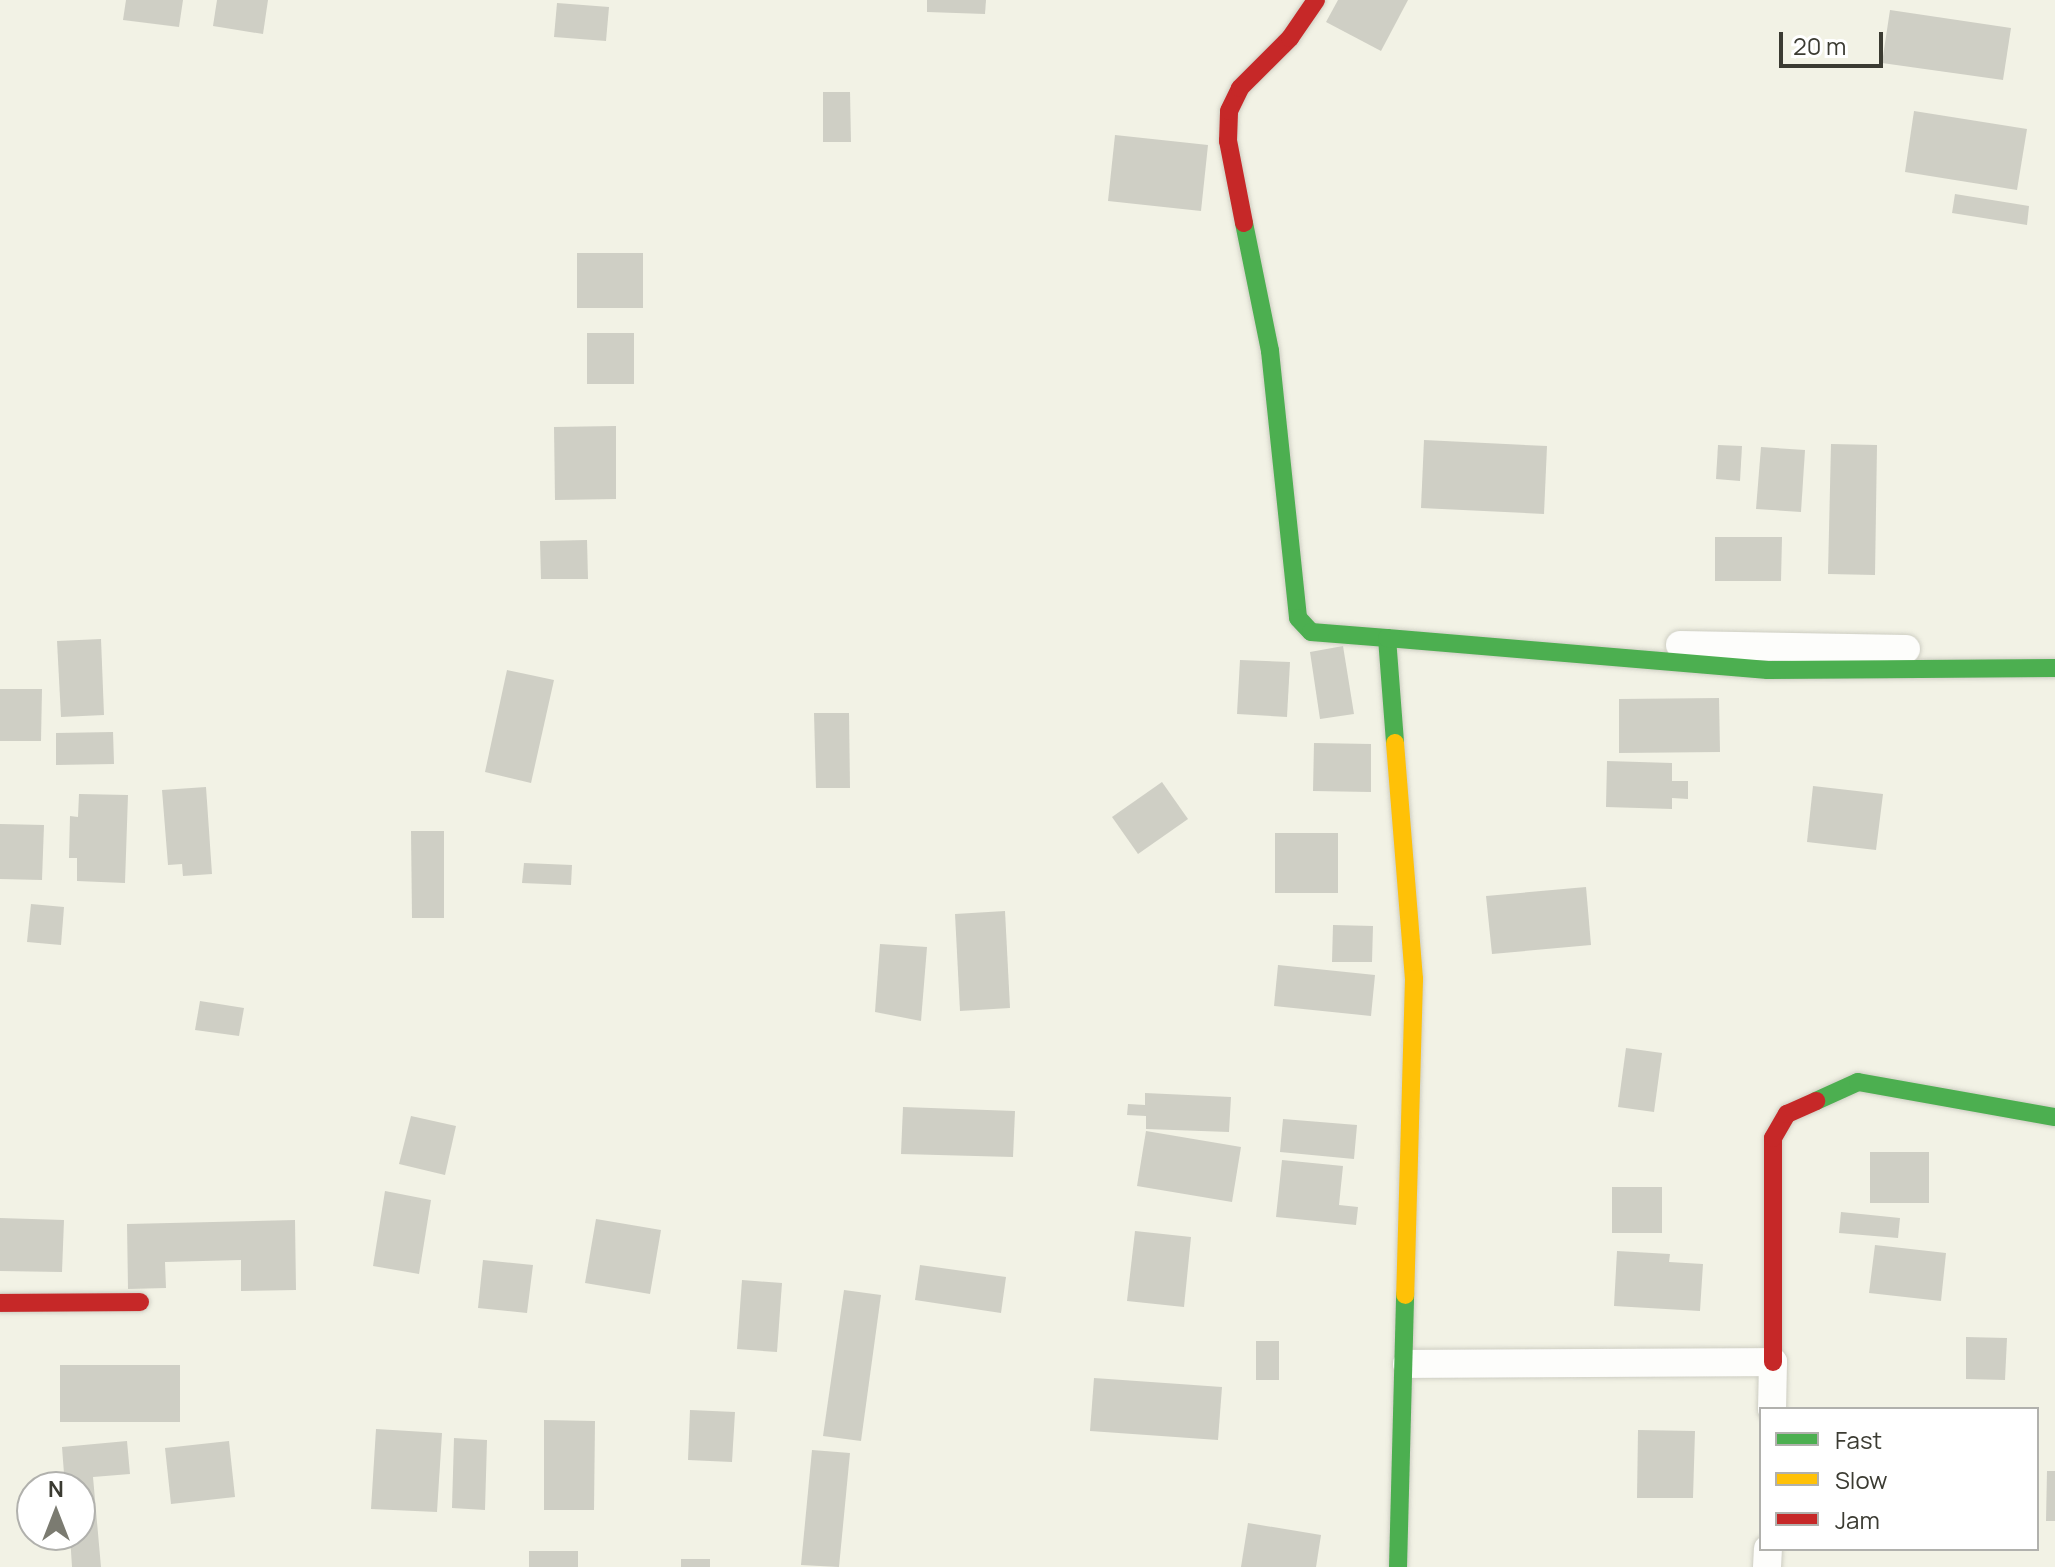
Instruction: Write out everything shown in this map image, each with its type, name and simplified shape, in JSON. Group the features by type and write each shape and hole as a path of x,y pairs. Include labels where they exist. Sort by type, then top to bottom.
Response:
{"street":[{"path":"1316,0 1290,38 1240,88 1229,111 1228,141 1270,351 1298,618 1311,632 1768,670 2055,668"},
{"path":"1387,638 2055,648"},
{"path":"1387,638 1414,979 1407,1364 1398,1567"},
{"path":"1772,1407 1773,1138 1787,1114 1858,1082 2055,1117"},
{"path":"0,1303 140,1302"},
{"path":"1407,1364 1773,1362"}],"building":[{"path":"126,0 183,0 179,27 123,20"},
{"path":"217,0 268,0 263,34 213,26"},
{"path":"927,0 986,0 985,14 927,12"},
{"path":"1338,0 1408,0 1381,51 1326,22"},
{"path":"557,3 609,7 606,41 554,37"},
{"path":"1890,10 2011,28 2003,80 1882,63"},
{"path":"823,92 850,92 851,142 823,142"},
{"path":"1914,111 2027,129 2017,190 1905,172"},
{"path":"1115,135 1208,145 1201,211 1108,201"},
{"path":"1955,194 2029,206 2027,225 1952,213"},
{"path":"577,253 643,253 643,308 577,308"},
{"path":"587,333 634,333 634,384 587,384"},
{"path":"616,426 616,499 555,500 554,427"},
{"path":"1424,440 1547,446 1544,514 1421,508"},
{"path":"1831,444 1877,445 1875,575 1828,574"},
{"path":"1718,445 1742,446 1740,481 1716,479"},
{"path":"1761,447 1805,450 1801,512 1756,509"},
{"path":"1715,537 1782,537 1781,581 1715,581"},
{"path":"587,540 588,579 541,579 540,541"},
{"path":"101,639 104,715 61,717 57,641"},
{"path":"1343,646 1354,714 1320,719 1310,652"},
{"path":"1240,660 1290,662 1287,717 1237,714"},
{"path":"507,670 554,680 531,783 485,772"},
{"path":"0,689 42,689 41,741 0,741"},
{"path":"1719,698 1720,752 1619,753 1619,699"},
{"path":"814,713 849,713 850,788 816,788"},
{"path":"113,732 114,764 56,765 56,733"},
{"path":"1314,743 1371,744 1371,792 1313,791"},
{"path":"1607,761 1672,763 1672,781 1688,781 1688,799 1672,798 1672,809 1606,807"},
{"path":"1162,782 1188,819 1138,854 1112,817"},
{"path":"1813,786 1883,794 1876,850 1807,842"},
{"path":"206,787 212,874 183,876 182,864 168,865 162,790"},
{"path":"79,794 128,795 125,883 77,881 77,858 69,858 70,816 78,817"},
{"path":"0,824 44,825 42,880 0,879"},
{"path":"411,831 444,831 444,918 412,918"},
{"path":"1275,833 1338,833 1338,893 1275,893"},
{"path":"524,863 572,865 571,885 522,883"},
{"path":"1586,887 1591,945 1492,954 1486,896"},
{"path":"31,904 64,907 61,945 27,942"},
{"path":"1005,911 1010,1008 960,1011 955,914"},
{"path":"1333,925 1373,926 1372,962 1332,962"},
{"path":"880,944 927,947 921,1021 875,1012"},
{"path":"1278,965 1375,975 1371,1016 1274,1006"},
{"path":"200,1001 244,1008 239,1036 195,1030"},
{"path":"1626,1048 1662,1053 1654,1112 1618,1107"},
{"path":"1145,1093 1231,1097 1229,1132 1146,1129 1146,1116 1127,1115 1128,1104 1145,1105"},
{"path":"903,1107 1015,1111 1013,1157 901,1154"},
{"path":"411,1116 456,1126 445,1175 399,1164"},
{"path":"1283,1119 1357,1125 1354,1159 1280,1152"},
{"path":"1146,1131 1241,1147 1232,1202 1137,1186"},
{"path":"1870,1152 1929,1152 1929,1203 1870,1203"},
{"path":"1282,1160 1343,1166 1339,1205 1358,1207 1356,1225 1276,1217"},
{"path":"1612,1187 1662,1187 1662,1233 1612,1233"},
{"path":"385,1191 431,1200 419,1274 373,1266"},
{"path":"1841,1212 1900,1218 1898,1238 1839,1233"},
{"path":"0,1218 64,1220 62,1272 0,1271"},
{"path":"596,1219 661,1230 650,1294 585,1283"},
{"path":"295,1220 296,1290 241,1291 241,1260 165,1262 166,1288 128,1289 127,1224"},
{"path":"1135,1231 1191,1237 1184,1307 1127,1301"},
{"path":"1875,1245 1946,1253 1941,1301 1869,1293"},
{"path":"1617,1251 1670,1254 1669,1262 1703,1264 1700,1311 1614,1306"},
{"path":"483,1260 533,1265 527,1313 478,1308"},
{"path":"920,1265 1006,1277 1001,1313 915,1300"},
{"path":"742,1280 782,1283 777,1352 737,1349"},
{"path":"844,1290 881,1295 861,1441 823,1436"},
{"path":"1966,1337 2007,1338 2005,1380 1966,1379"},
{"path":"1256,1341 1279,1341 1279,1380 1256,1380"},
{"path":"60,1365 180,1365 180,1422 60,1422"},
{"path":"1094,1378 1222,1387 1218,1440 1090,1431"},
{"path":"690,1410 735,1412 732,1462 688,1460"},
{"path":"544,1420 595,1421 594,1510 544,1510"},
{"path":"376,1429 442,1433 437,1512 371,1509"},
{"path":"1638,1430 1695,1431 1693,1498 1637,1498"},
{"path":"454,1438 487,1440 485,1510 452,1508"},
{"path":"127,1441 130,1474 96,1477 96,1471 64,1471 62,1447"},
{"path":"229,1441 235,1497 171,1504 165,1448"},
{"path":"812,1450 850,1453 839,1567 801,1565"},
{"path":"2047,1471 2055,1471 2055,1521 2046,1521"},
{"path":"96,1511 101,1567 72,1567 71,1551 96,1551"},
{"path":"1248,1523 1321,1535 1316,1567 1241,1567"},
{"path":"529,1551 578,1551 578,1567 529,1567"},
{"path":"681,1559 710,1559 710,1567 681,1567"}],"traffic: fast":[{"path":"1244,223 1270,351 1298,618 1311,632 1387,638 1395,743"},
{"path":"1387,638 1768,670 2055,668"},
{"path":"1816,1101 1858,1082 2055,1117"},
{"path":"1398,1567 1405,1295"}],"traffic: slow":[{"path":"1395,743 1414,979 1405,1295"}],"traffic: jam":[{"path":"1244,223 1228,141 1229,111 1240,88 1290,38 1316,0"},
{"path":"1773,1362 1773,1138 1787,1114 1816,1101"},
{"path":"0,1303 140,1302"}]}
